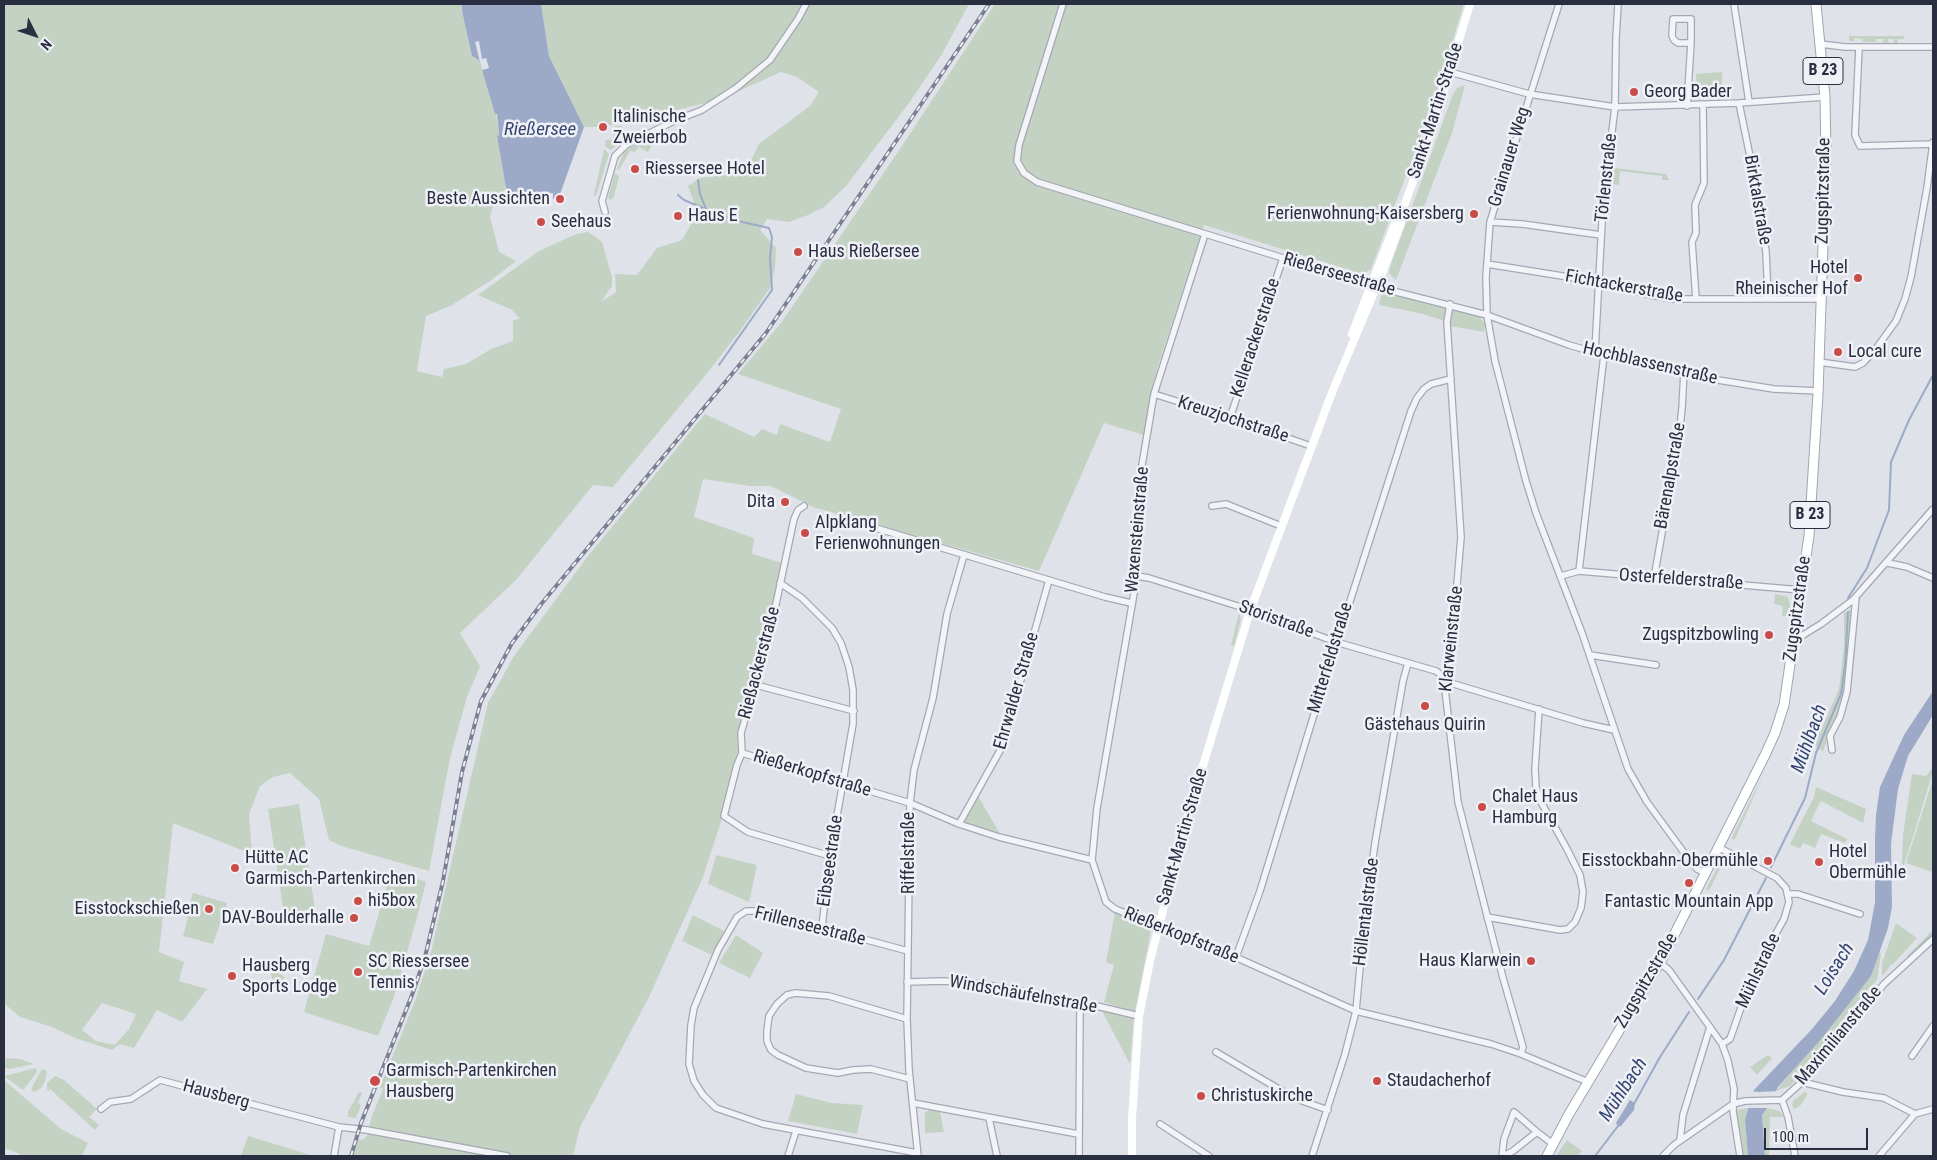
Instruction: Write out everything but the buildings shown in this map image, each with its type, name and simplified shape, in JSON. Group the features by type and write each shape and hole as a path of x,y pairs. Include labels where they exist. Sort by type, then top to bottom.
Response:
{"main road":[{"name":"Sankt-Martin-Straße","path":"1132,1156 1132,1118 1139,1016 1158,924 1184,828 1250,610 1311,446 1401,223 1400,217 1430,135 1470,4"},
{"name":"Zugspitzstraße","path":"1547,1156 1588,1082 1660,963 1775,733 1784,705 1809,536 1818,391 1826,178 1825,97 1816,4"}],"street":[{"path":"605,212 602,201 615,156 626,145 674,121 702,110 736,88 770,60 806,4"},
{"name":"Rießerseestraße","path":"1062,4 1019,145 1017,161 1024,174 1037,182 1374,286 1487,315"},
{"name":"Grainauer Weg","path":"1487,315 1487,264 1490,222 1559,4"},
{"name":"Törlenstraße","path":"1595,351 1601,236 1615,107 1618,4"},
{"path":"1734,4 1749,102"},
{"path":"1687,106 1692,19 1673,18 1672,36 1674,40 1690,43"},
{"path":"1820,44 1933,47"},
{"path":"1819,362 1855,367 1863,363 1896,321 1906,299 1928,188 1933,143 1860,146 1856,135 1859,46"},
{"path":"1450,72 1529,94 1615,107 1687,106 1825,97"},
{"name":"Birktalstraße","path":"1739,103 1759,200 1766,252 1768,298"},
{"path":"1696,299 1692,242 1696,233 1695,204 1704,183 1703,105"},
{"path":"1490,222 1522,224 1601,236"},
{"name":"Waxensteinstraße","path":"1092,860 1097,808 1137,576 1137,531 1142,465 1154,394 1205,234"},
{"name":"Kellerackerstraße","path":"1230,418 1283,258"},
{"name":"Fichtackerstraße","path":"1487,264 1600,282 1673,299 1821,298"},
{"name":"Klarweinstraße","path":"1450,304 1448,322 1450,379 1461,537 1454,620 1445,677 1453,772 1458,802 1523,1047 1521,1054"},
{"path":"1487,315 1495,360 1526,481 1536,513 1590,655 1628,769 1647,802 1696,869 1705,873"},
{"name":"Hochblassenstraße","path":"1487,315 1569,345 1604,354 1774,390 1818,391"},
{"path":"1579,571 1604,354"},
{"name":"Bärenalpstraße","path":"1654,578 1679,437 1684,372"},
{"name":"Mitterfeldstraße","path":"1236,957 1260,891 1390,472 1417,398 1431,384 1450,379"},
{"name":"Kreuzjochstraße","path":"1154,394 1311,446"},
{"path":"1212,506 1226,504 1281,526"},
{"name":"Rießackerstraße","path":"804,506 798,510 794,519 756,685 741,733 742,753 737,765 724,816 748,832 830,856"},
{"path":"1795,640 1822,624 1855,599 1933,509"},
{"path":"869,526 1131,603"},
{"name":"Riffelstraße","path":"918,1154 910,1079 907,1019 910,803 914,770 933,698 947,614 964,555"},
{"path":"1888,562 1907,567 1933,578"},
{"name":"Osterfelderstraße","path":"1561,576 1579,571 1801,590"},
{"name":"Storistraße","path":"1137,576 1149,578 1250,610 1336,642 1436,670 1454,684 1614,730"},
{"name":"Ehrwalder Straße","path":"960,824 1002,748 1049,580"},
{"name":"Eibseestraße","path":"780,583 802,598 832,628 841,643 849,667 854,711 849,751 830,856 822,928"},
{"path":"1832,750 1830,736 1840,717 1847,692 1855,599"},
{"path":"1590,655 1656,665"},
{"name":"Höllentalstraße","path":"1312,1156 1345,1054 1356,1011 1364,922 1374,853 1402,681 1408,663"},
{"path":"756,685 854,711"},
{"path":"1488,917 1560,930 1568,929 1575,922 1581,908 1583,892 1580,875 1541,802 1536,787 1535,769 1540,710"},
{"name":"Rießerkopfstraße","path":"742,753 910,803 960,824 1047,850 1092,860 1106,902 1115,909 1158,924 1236,957 1356,1011 1469,1038 1521,1054 1588,1082"},
{"path":"1718,847 1769,872 1782,882 1788,894 1798,894 1860,914"},
{"name":"Mühlstraße","path":"1722,1044 1730,1039 1752,980 1786,915 1789,902 1788,894"},
{"name":"Frillenseestraße","path":"908,951 759,911 746,911 737,917 718,950 694,1008 689,1064 694,1081 703,1095 716,1108 755,1121 918,1154"},
{"name":"Maximilianstraße","path":"1733,1104 1745,1101 1782,1100 1802,1082 1884,984 1933,939"},
{"path":"1660,963 1669,970 1722,1044 1734,1089 1733,1104 1740,1156"},
{"name":"Windschäufelnstraße","path":"907,982 971,982 1080,1002 1139,1016"},
{"path":"907,1019 829,996 796,993 787,996 777,1004 769,1016 766,1031 771,1050 806,1068 838,1073 871,1069 910,1079"},
{"path":"1079,1156 1080,1002"},
{"path":"1912,1056 1933,1026"},
{"path":"1680,1140 1686,1107 1710,1027"},
{"path":"1216,1052 1294,1098 1328,1110"},
{"name":"Hausberg","path":"101,1110 110,1102 131,1099 160,1080 339,1127 367,1130 508,1156"},
{"path":"1802,1082 1843,1092 1884,1098 1915,1114"},
{"path":"1782,1100 1788,1117 1794,1156"},
{"path":"913,1103 1078,1134"},
{"path":"1663,1156 1668,1149 1680,1140 1733,1104"},
{"path":"1879,1156 1915,1114 1933,1109"},
{"path":"1502,1156 1504,1139 1514,1112 1553,1144"},
{"path":"989,1118 997,1156"},
{"path":"1160,1124 1209,1156"},
{"path":"334,1156 339,1127"},
{"path":"788,1156 796,1130"},
{"path":"1502,1156 1513,1151 1537,1132"}],"green space":[{"path":"4,4 462,4 472,56 479,60 496,114 499,135 497,136 506,188 494,203 490,217 499,252 516,261 490,281 452,305 426,316 417,371 442,377 444,369 466,364 491,349 513,341 513,320 520,319 512,310 478,295 539,251 576,234 588,232 602,242 612,277 612,286 601,302 616,292 615,274 637,275 657,248 682,240 698,213 688,186 700,178 745,173 759,144 810,106 819,92 797,77 781,72 721,99 634,121 611,125 601,124 597,127 584,127 549,56 541,4 969,4 942,54 909,103 846,186 824,207 808,215 789,222 767,219 760,230 776,248 775,268 770,288 740,331 704,377 613,487 593,485 516,580 460,633 480,666 467,697 450,758 429,871 341,846 329,840 319,799 290,773 273,777 260,786 249,814 252,854 173,823 159,952 184,962 179,981 207,989 182,1022 157,1010 134,1048 120,1044 112,1050 20,1017 4,1003","holes":["102,1003 136,1014 129,1029 115,1045 96,1041 82,1030"]},
{"path":"995,4 1464,4 1435,98 1371,269 1363,274 1204,225 1158,366 1150,396 1144,435 1104,423 1039,571 813,507 771,486 750,486 703,479 694,517 754,538 752,554 782,563 723,815 703,877 649,997 580,1127 573,1156 352,1156 357,1139 362,1140 367,1136 372,1116 383,1089 380,1087 415,1001 431,952 488,703 514,656 588,556 705,414 754,437 762,429 777,435 780,424 830,442 841,409 738,374 781,323 898,152"},
{"path":"1849,36 1904,36 1904,39 1897,39 1898,43 1893,43 1895,39 1887,39 1889,43 1882,43 1884,39 1875,39 1877,42 1862,42 1863,39 1854,38 1854,41 1849,41"},
{"path":"1722,72 1722,96 1697,98 1696,74"},
{"path":"1465,85 1452,133 1396,280 1389,273 1390,267 1453,94 1457,88"},
{"path":"615,126 622,126 619,143 611,150 605,146 606,140 613,139"},
{"path":"662,133 663,138 658,136 648,152 639,147 635,152 630,151 619,170 617,169 624,151"},
{"path":"604,149 609,154 596,196 594,195"},
{"path":"1614,168 1666,174 1669,180 1662,180 1662,176 1620,171 1619,185 1612,184"},
{"path":"615,173 619,176 614,197 610,200 608,197"},
{"path":"1382,291 1447,308 1445,321 1419,313 1379,305"},
{"path":"1452,310 1477,314 1485,324 1484,332 1450,326"},
{"path":"1775,594 1788,597 1790,605 1789,616 1782,616 1783,606 1774,604"},
{"path":"1854,608 1843,701 1823,751 1814,745 1839,689 1844,646 1844,613"},
{"path":"1239,613 1241,619 1234,646 1231,645"},
{"path":"1933,767 1904,865 1902,864 1903,835 1912,774 1926,776"},
{"path":"1762,778 1735,839 1731,839 1755,791"},
{"path":"1933,779 1933,872 1906,863"},
{"path":"1816,787 1866,809 1863,823 1820,802 1811,821 1847,839 1845,843 1821,834 1815,848 1803,843 1800,849 1790,844 1814,797"},
{"path":"977,794 1000,834 961,824"},
{"path":"299,804 315,909 284,914 268,809"},
{"path":"716,855 757,865 749,902 708,884"},
{"path":"1724,855 1726,856 1709,891 1706,889"},
{"name":"SC Riessersee Tennis","path":"392,870 426,882 394,997 378,1036 304,1012 326,934 369,946"},
{"path":"193,893 227,903 213,944 183,936 188,918 185,917"},
{"path":"1115,912 1152,925 1135,1012 1104,1002 1114,965 1106,962"},
{"path":"693,915 724,931 712,955 682,941"},
{"path":"1896,923 1917,938 1889,966 1882,976 1882,963"},
{"path":"1932,931 1933,936 1908,957 1907,956"},
{"path":"736,935 763,953 750,978 719,963"},
{"path":"1879,952 1881,954 1877,980 1850,1010 1802,1074 1790,1086 1776,1091 1871,976"},
{"path":"277,970 284,977 281,993 275,993 271,973"},
{"path":"1102,1011 1134,1017 1130,1064"},
{"path":"1768,1055 1772,1058 1757,1075 1750,1067"},
{"path":"7,1058 20,1059 34,1064 9,1069 5,1068 4,1062"},
{"path":"36,1068 37,1072 23,1090 4,1076"},
{"path":"42,1069 47,1071 45,1081 41,1088 34,1092 31,1089"},
{"path":"55,1076 64,1080 97,1109 89,1117 99,1125 95,1130 50,1089 48,1091 47,1083"},
{"path":"4,1080 61,1129 88,1143 82,1156 19,1156 20,1154 4,1148"},
{"path":"1806,1091 1807,1095 1800,1106 1794,1109 1793,1101"},
{"path":"359,1092 362,1093 358,1103 361,1105 356,1118 348,1117 348,1112"},
{"path":"796,1094 831,1103 863,1105 857,1134 788,1121"},
{"path":"1747,1108 1745,1119 1748,1156 1741,1156 1736,1115 1738,1110"},
{"path":"1767,1108 1779,1111 1784,1117 1770,1117 1769,1156 1765,1156 1762,1115"},
{"path":"929,1110 940,1112 944,1132 925,1133 925,1113"},
{"path":"248,1136 314,1156 241,1156"},
{"path":"1567,1140 1582,1151 1577,1156 1556,1156"}],"water":[{"name":"Rießersee","path":"462,4 541,4 549,56 584,127 559,197 553,199 553,193 524,192 524,197 514,194 506,188 497,136 499,135 497,114 495,114 479,60 472,56"},
{"path":"1933,691 1933,715 1908,756 1898,789 1891,844 1892,907 1888,928 1871,976 1822,1038 1778,1087 1762,1115 1765,1156 1748,1156 1745,1119 1753,1091 1812,1029 1835,1001 1854,971 1868,940 1875,902 1876,815 1880,787 1904,735"},
{"path":"1630,1100 1635,1103 1634,1110 1618,1127 1616,1123"}],"pier":[{"path":"479,41 482,59 486,58 489,68 482,70 475,42"},
{"path":"1750,1091 1779,1091 1771,1108 1745,1108"}],"waterway":[{"path":"698,180 700,194 706,209"},
{"path":"678,195 684,200 720,215 769,228 772,237 770,258 772,290 719,365"},
{"name":"Mühlbach","path":"1848,598 1867,568 1889,510 1891,462 1909,420 1933,375"},
{"name":"Mühlbach","path":"1771,867 1805,798 1816,753 1841,694 1845,666 1848,612"},
{"name":"Mühlbach","path":"1698,999 1724,960 1766,878"},
{"name":"Mühlbach","path":"1634,1104 1660,1057 1689,1012"},
{"name":"Mühlbach","path":"1595,1156 1618,1126"}],"railway":[{"path":"351,1156 361,1123 412,995 425,957 443,881 462,772 481,701 512,643 542,603 766,333 989,4"}],"place":[{"name":"Georg Bader","path":"1634,92"},
{"name":"Italinische Zweierbob","path":"603,127"},
{"name":"Riessersee Hotel","path":"635,169"},
{"name":"Beste Aussichten","path":"560,199"},
{"name":"Ferienwohnung-Kaisersberg","path":"1474,214"},
{"name":"Haus E","path":"678,216"},
{"name":"Seehaus","path":"541,222"},
{"name":"Haus Rießersee","path":"798,252"},
{"name":"Hotel Rheinischer Hof","path":"1858,278"},
{"name":"Local cure","path":"1838,352"},
{"name":"Dita","path":"785,502"},
{"name":"Alpklang Ferienwohnungen","path":"805,533"},
{"name":"Zugspitzbowling","path":"1769,635"},
{"name":"Gästehaus Quirin","path":"1425,706"},
{"name":"Chalet Haus Hamburg","path":"1482,807"},
{"name":"Eisstockbahn-Obermühle","path":"1768,861"},
{"name":"Hotel Obermühle","path":"1819,862"},
{"name":"Hütte AC Garmisch-Partenkirchen","path":"235,868"},
{"name":"Fantastic Mountain App","path":"1689,883"},
{"name":"hi5box","path":"358,901"},
{"name":"Eisstockschießen","path":"209,909"},
{"name":"DAV-Boulderhalle","path":"354,918"},
{"name":"Haus Klarwein","path":"1531,961"},
{"name":"SC Riessersee Tennis","path":"358,972"},
{"name":"Hausberg Sports Lodge","path":"232,976"},
{"name":"Garmisch-Partenkirchen Hausberg","path":"375,1081"},
{"name":"Staudacherhof","path":"1377,1081"},
{"name":"Christuskirche","path":"1201,1096"}],"water label":[{"name":"Loisach","path":"1835,969"}]}
